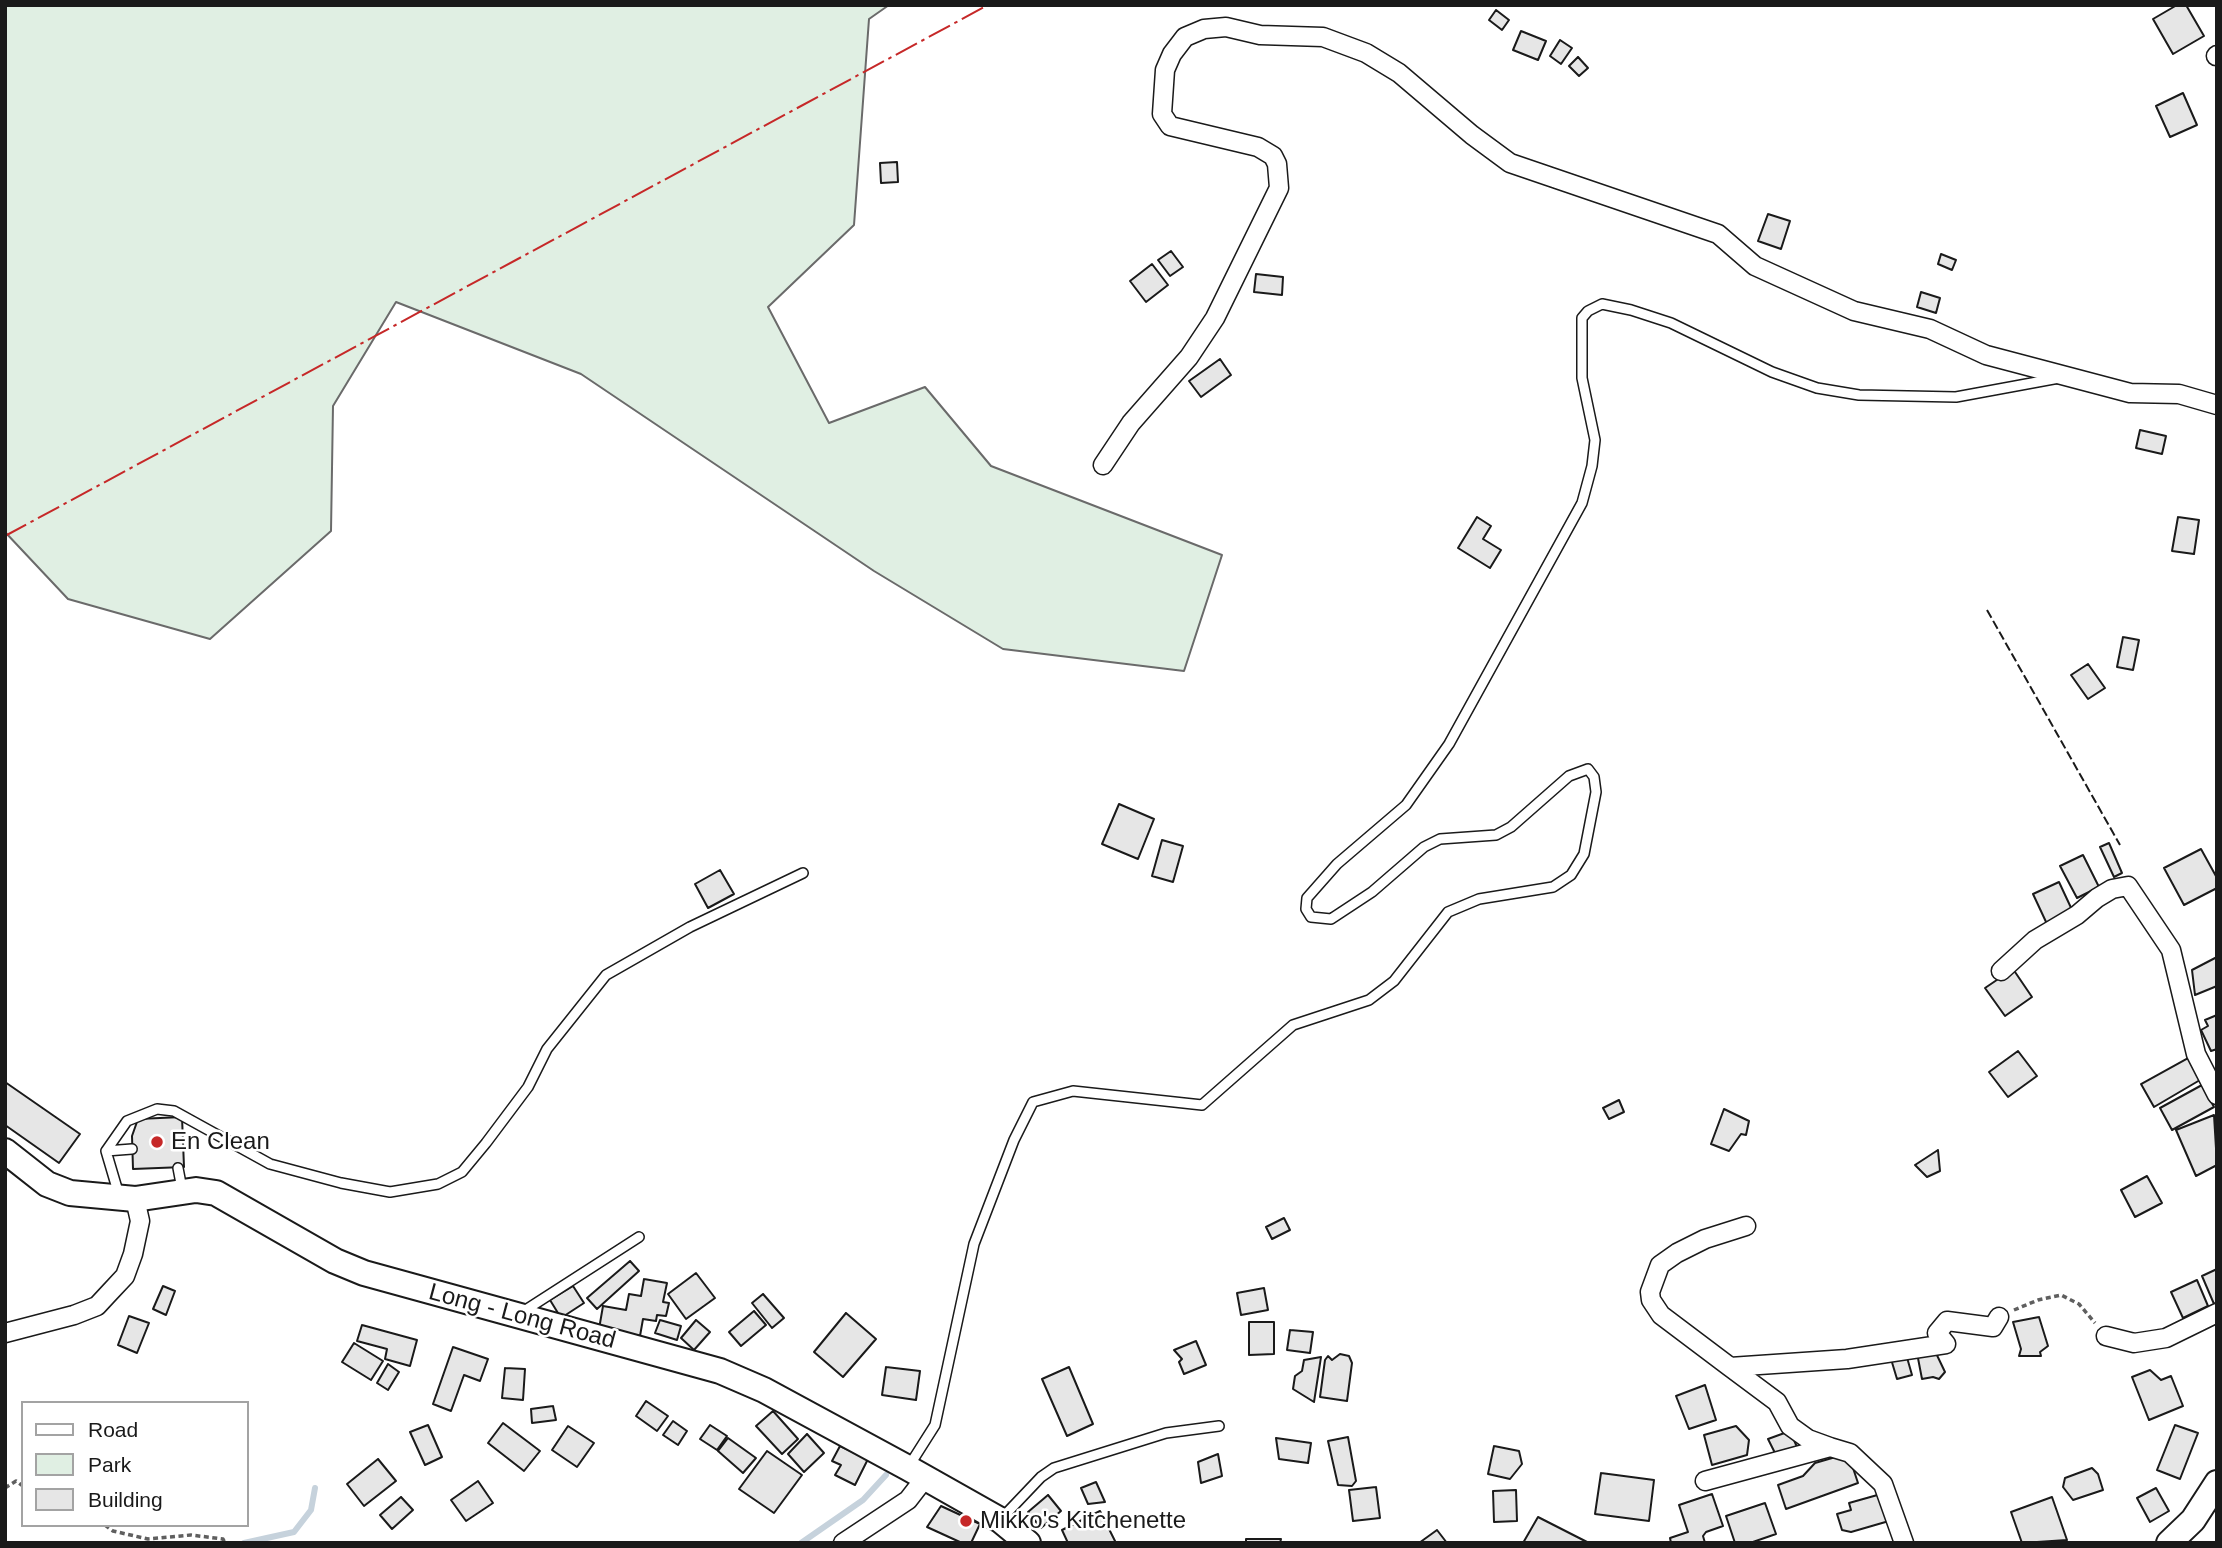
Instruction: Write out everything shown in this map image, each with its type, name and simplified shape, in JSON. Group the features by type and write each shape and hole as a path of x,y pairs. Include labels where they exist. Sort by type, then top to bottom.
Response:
{"main road":[{"name":"Long - Long Road","path":"5,1151 47,1184 70,1193 127,1198 180,1179 216,1193 335,1261 364,1273 720,1371 764,1391 916,1473 1000,1520 1028,1543"},
{"path":"2169,1543 2193,1520 2217,1483"}],"street":[{"path":"1104,465 1131,423 1189,357 1215,318 1279,188 1277,164 1273,156 1258,147 1175,128 1165,120 1161,97 1165,69 1171,54 1185,37 1204,29 1226,27 1260,35 1323,37 1366,53 1399,73 1472,135 1510,163 1717,234 1755,266 1854,311 1930,329 1986,355 2130,393 2179,394 2217,405"},
{"path":"2001,971 2035,940 2077,915 2096,898 2112,888 2128,886 2171,950 2196,1054 2217,1095"},
{"path":"5,1333 74,1315 97,1306 110,1293 125,1276 140,1221 127,1198"},
{"path":"1746,1226 1705,1238 1660,1265 1650,1292 1651,1300 1661,1315 1763,1389 1777,1402 1790,1426 1808,1439 1850,1453 1883,1484 1904,1543"},
{"path":"2106,1336 2134,1343 2166,1338 2217,1312"},
{"path":"1730,1367 1847,1359 1947,1344 1937,1333 1947,1321 1993,1327 1999,1317"},
{"path":"1705,1481 1830,1447"},
{"path":"843,1543 908,1500 916,1473"}],"lane":[{"path":"916,1473 935,1425 974,1244 1014,1140 1033,1102 1073,1091 1202,1105 1293,1025 1370,1000 1394,981 1448,912 1479,899 1553,887 1571,875 1584,853 1596,792 1594,777 1588,769 1569,776 1511,827 1496,835 1440,839 1424,847 1372,892 1331,919 1311,917 1306,909 1307,898 1337,864 1406,805 1449,744 1582,503 1592,466 1595,440 1582,378 1582,318 1588,311 1602,304 1631,310 1671,323 1772,372 1817,388 1859,395 1955,397 2071,376"},
{"path":"106,1150 127,1121 158,1109 174,1111 270,1164 341,1183 390,1192 438,1185 462,1172 486,1143 528,1087 547,1049 606,975 690,927 803,873"},
{"path":"106,1150 132,1149"},
{"path":"106,1150 127,1198"},
{"path":"516,1316 639,1237"},
{"path":"1000,1520 1041,1477 1054,1468 1166,1433 1219,1426"}],"path":[{"path":"1999,1317 2038,1300 2062,1295 2078,1304 2106,1336"},
{"path":"5,1488 16,1481 21,1485"},
{"path":"107,1527 148,1539 191,1535 223,1539 225,1543"}],"green space":[{"path":"5,5 889,5 869,19 854,225 768,307 829,423 925,387 991,466 1222,555 1184,671 1003,649 874,571 581,374 396,302 333,406 331,531 210,639 68,599 5,532"}],"building":[{"path":"2177,5 2186,5 2204,36 2173,54 2153,19"},
{"path":"1496,10 1509,20 1502,30 1489,20"},
{"path":"1521,31 1546,41 1538,60 1513,50"},
{"path":"1560,40 1572,48 1561,64 1550,56"},
{"path":"1578,57 1588,68 1579,76 1569,66"},
{"path":"2183,93 2197,125 2170,137 2156,106"},
{"path":"897,162 898,182 881,183 880,163"},
{"path":"1768,214 1790,221 1781,249 1758,241"},
{"path":"1171,251 1183,267 1170,276 1158,260"},
{"path":"1941,254 1956,260 1952,270 1938,264"},
{"path":"1152,264 1168,285 1146,302 1130,281"},
{"path":"1256,274 1283,277 1282,295 1254,292"},
{"path":"1921,292 1940,298 1936,313 1917,307"},
{"path":"1220,359 1231,375 1201,397 1189,381"},
{"path":"2140,430 2166,436 2162,454 2136,448"},
{"path":"1477,517 1491,526 1483,539 1501,550 1490,568 1458,548"},
{"path":"2178,517 2199,520 2194,554 2172,551"},
{"path":"2123,637 2139,640 2133,670 2117,667"},
{"path":"2088,664 2105,688 2088,699 2071,675"},
{"path":"1119,804 1154,819 1138,859 1102,844"},
{"path":"1162,840 1183,846 1173,882 1152,876"},
{"path":"2109,843 2122,873 2114,877 2100,847"},
{"path":"2201,849 2217,878 2217,888 2184,905 2164,868"},
{"path":"2083,855 2099,887 2077,898 2060,866"},
{"path":"720,870 734,894 708,908 695,884"},
{"path":"2059,882 2073,912 2047,924 2033,894"},
{"path":"2217,957 2217,986 2195,995 2192,970"},
{"path":"2013,969 2032,997 2005,1016 1985,988"},
{"path":"2217,1015 2217,1049 2211,1051 2201,1030 2208,1026 2205,1020"},
{"path":"2018,1051 2037,1076 2008,1097 1989,1072"},
{"path":"2188,1058 2200,1080 2154,1107 2141,1084"},
{"path":"5,1082 80,1134 59,1163 5,1125"},
{"path":"2202,1085 2214,1107 2172,1130 2160,1108"},
{"path":"1619,1100 1624,1112 1609,1119 1603,1108"},
{"path":"1724,1109 1749,1121 1746,1135 1741,1134 1729,1151 1711,1144"},
{"path":"2214,1115 2217,1165 2196,1176 2176,1130"},
{"name":"En Clean","path":"182,1117 184,1167 133,1169 132,1136 138,1119"},
{"path":"1938,1150 1940,1171 1927,1177 1915,1165"},
{"path":"2147,1176 2162,1203 2135,1217 2121,1190"},
{"path":"1284,1218 1290,1230 1272,1239 1266,1227"},
{"path":"630,1261 639,1271 597,1309 587,1298"},
{"path":"2217,1269 2217,1302 2214,1304 2202,1276"},
{"path":"696,1273 715,1298 686,1319 668,1294"},
{"path":"644,1279 667,1283 663,1302 669,1303 666,1316 657,1315 656,1321 643,1319 640,1336 599,1329 603,1306 626,1310 629,1294 641,1296"},
{"path":"2197,1280 2208,1306 2183,1318 2171,1292"},
{"path":"163,1286 175,1291 166,1315 153,1309"},
{"path":"573,1286 584,1303 561,1318 550,1300"},
{"path":"1264,1288 1268,1310 1241,1315 1237,1293"},
{"path":"763,1294 784,1318 772,1328 752,1303"},
{"path":"754,1311 766,1325 741,1346 729,1332"},
{"path":"846,1313 876,1339 843,1377 814,1352"},
{"path":"129,1316 149,1323 137,1353 118,1345"},
{"path":"2039,1317 2048,1346 2040,1352 2041,1356 2019,1356 2021,1349 2013,1322"},
{"path":"660,1320 681,1326 677,1340 655,1333"},
{"path":"696,1320 710,1332 694,1350 681,1338"},
{"path":"1249,1322 1274,1322 1274,1354 1249,1355"},
{"path":"362,1325 417,1340 410,1366 385,1359 387,1349 357,1341"},
{"path":"1290,1330 1313,1332 1310,1353 1287,1350"},
{"path":"1196,1341 1206,1365 1184,1374 1179,1362 1182,1359 1174,1350"},
{"path":"354,1343 383,1361 371,1380 342,1362"},
{"path":"453,1347 488,1359 480,1381 464,1375 451,1411 433,1404"},
{"path":"1934,1349 1945,1372 1939,1379 1922,1379 1917,1353"},
{"path":"1340,1354 1349,1356 1352,1363 1347,1401 1320,1397 1325,1360 1328,1356 1332,1360"},
{"path":"1906,1354 1912,1375 1897,1379 1891,1359"},
{"path":"1321,1357 1314,1402 1293,1389 1295,1376 1302,1371 1304,1360"},
{"path":"388,1364 399,1372 388,1390 377,1383"},
{"path":"886,1367 920,1371 916,1400 882,1395"},
{"path":"1069,1367 1093,1424 1067,1436 1042,1379"},
{"path":"505,1368 525,1369 523,1400 502,1398"},
{"path":"2150,1370 2161,1380 2171,1376 2183,1406 2149,1420 2132,1377"},
{"path":"1705,1385 1716,1420 1689,1429 1676,1396"},
{"path":"646,1401 668,1416 657,1431 636,1416"},
{"path":"553,1406 556,1420 532,1423 531,1409"},
{"path":"773,1411 798,1439 782,1454 756,1426"},
{"path":"673,1421 687,1431 678,1445 663,1435"},
{"path":"503,1423 540,1451 524,1471 488,1443"},
{"path":"428,1425 442,1457 425,1465 410,1432"},
{"path":"710,1425 727,1436 717,1450 700,1439"},
{"path":"2175,1425 2198,1433 2180,1479 2157,1470"},
{"path":"568,1426 594,1443 577,1467 552,1450"},
{"path":"1736,1426 1749,1440 1747,1455 1712,1465 1704,1435"},
{"path":"1790,1431 1797,1447 1775,1453 1768,1439"},
{"path":"807,1434 824,1453 804,1472 788,1454"},
{"path":"1348,1437 1356,1481 1352,1486 1338,1485 1328,1441"},
{"path":"728,1438 756,1458 743,1473 718,1451"},
{"path":"1276,1438 1311,1443 1308,1463 1279,1459"},
{"path":"840,1446 868,1459 855,1485 835,1475 841,1465 832,1461"},
{"path":"1494,1446 1519,1451 1522,1464 1510,1479 1488,1474"},
{"path":"767,1451 802,1475 774,1513 739,1489"},
{"path":"1218,1454 1222,1476 1201,1483 1198,1462"},
{"path":"1839,1456 1851,1462 1858,1483 1786,1509 1778,1485 1803,1476 1815,1463"},
{"path":"378,1459 396,1481 364,1506 347,1484"},
{"path":"2092,1468 2098,1474 2103,1490 2073,1500 2063,1487 2065,1478"},
{"path":"1601,1473 1654,1480 1649,1521 1595,1514"},
{"path":"478,1481 493,1503 466,1521 451,1500"},
{"path":"1096,1482 1105,1502 1088,1504 1081,1488"},
{"path":"1376,1487 1380,1518 1353,1521 1349,1490"},
{"path":"2156,1488 2169,1511 2150,1522 2137,1498"},
{"path":"1516,1490 1517,1521 1494,1522 1493,1491"},
{"path":"1712,1494 1723,1526 1706,1532 1703,1536 1705,1543 1671,1543 1670,1538 1688,1532 1679,1505"},
{"path":"1881,1494 1889,1521 1851,1532 1842,1530 1837,1514 1851,1510 1849,1503"},
{"path":"1048,1495 1061,1511 1041,1528 1028,1512"},
{"path":"401,1497 413,1510 392,1529 380,1515"},
{"path":"2052,1497 2067,1540 2022,1543 2011,1512"},
{"path":"1765,1503 1776,1534 1750,1543 1735,1543 1726,1516"},
{"path":"941,1506 980,1524 971,1543 962,1543 927,1527"},
{"path":"1100,1511 1116,1543 1068,1543 1062,1530"},
{"path":"1538,1517 1589,1543 1523,1543"},
{"path":"1437,1530 1447,1543 1419,1543"},
{"path":"1246,1539 1281,1539 1280,1543 1246,1543"}],"waterway":[{"path":"801,1543 863,1500 886,1475"},
{"path":"244,1543 294,1532 311,1510 315,1488"}],"fence":[{"path":"1987,610 2120,845"}],"power":[{"path":"5,536 988,5"}],"place":[{"name":"En Clean","path":"157,1142"},
{"name":"Mikko's Kitchenette","path":"966,1521"}]}
